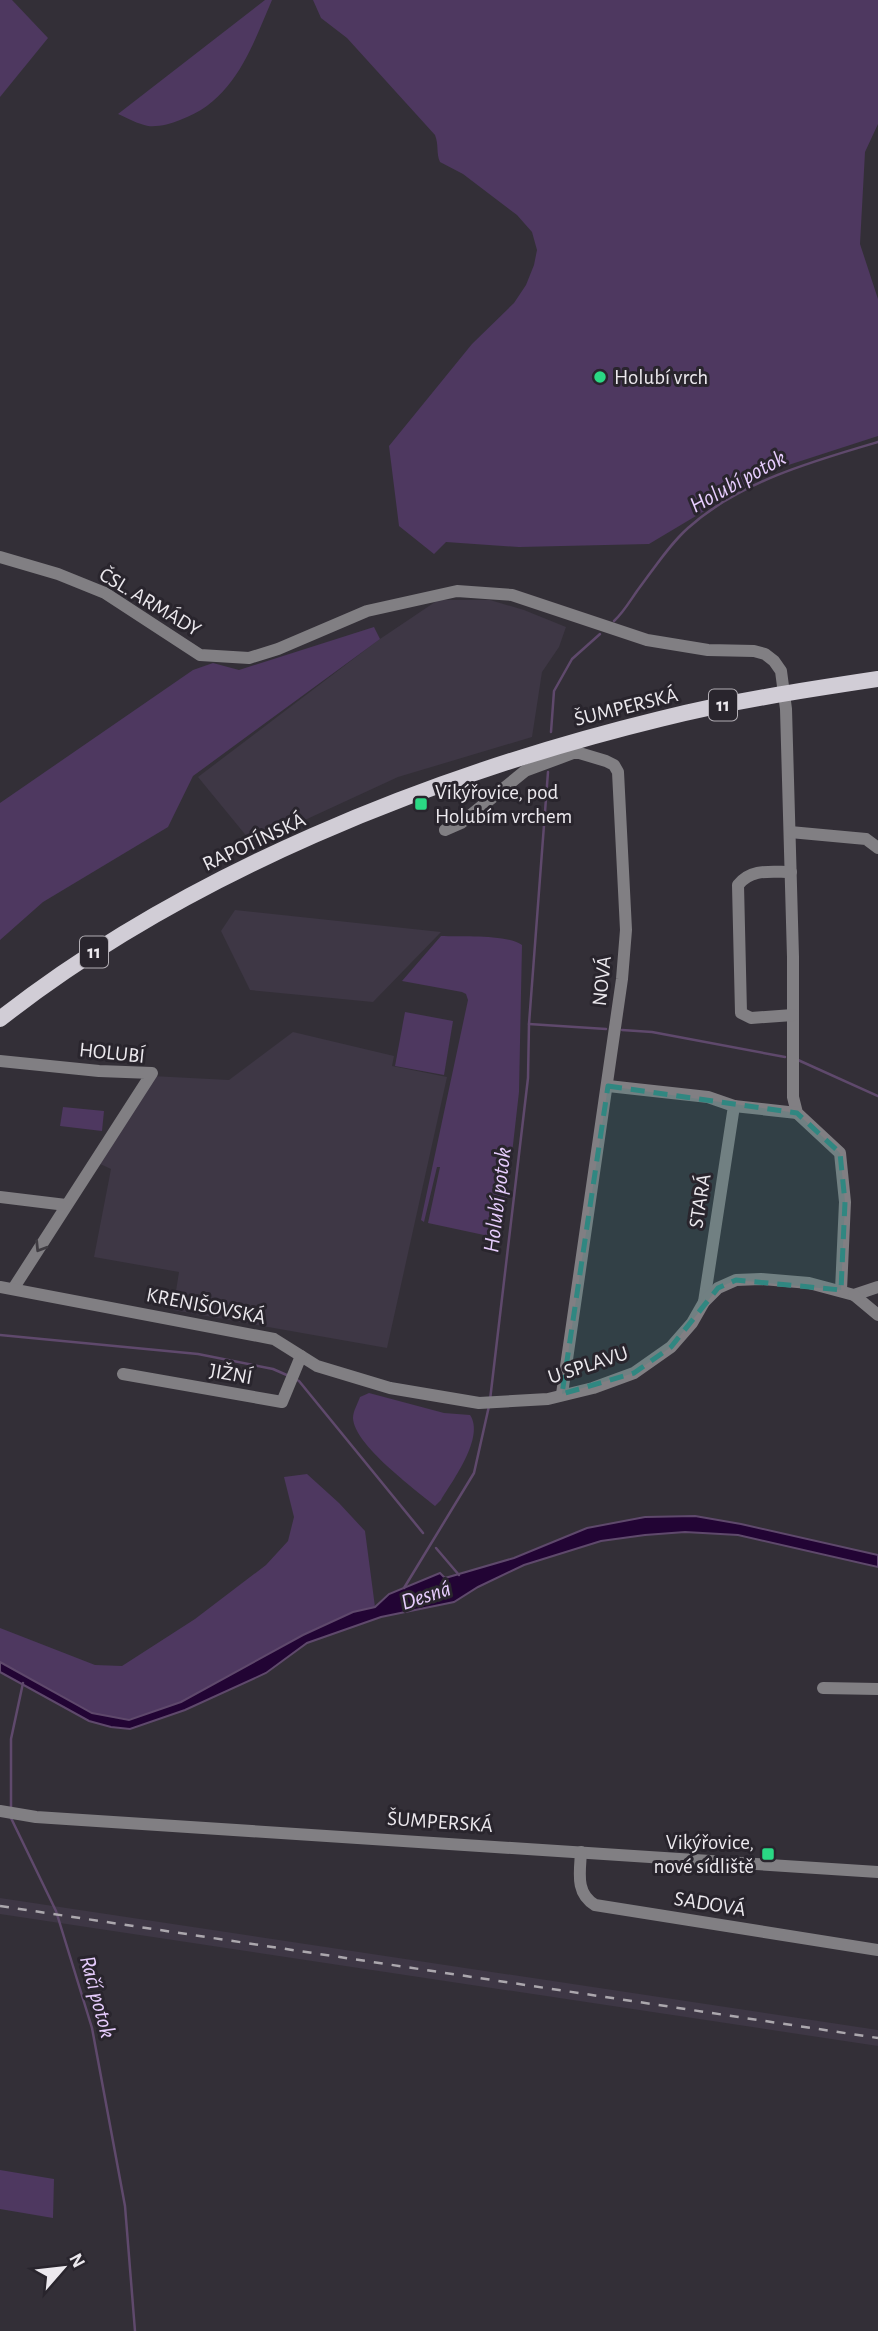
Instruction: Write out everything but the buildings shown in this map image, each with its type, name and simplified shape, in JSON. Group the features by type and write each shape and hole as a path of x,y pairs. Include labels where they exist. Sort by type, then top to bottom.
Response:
{"main road":[{"name":"ŠUMPERSKÁ","path":"550,749 661,719 785,693 878,679"},
{"name":"RAPOTÍNSKÁ","path":"0,1019 60,974 115,939 229,877 386,805 550,749"}],"street":[{"name":"ČSL. ARMÁDY","path":"0,557 58,574 105,593 200,655 249,658 278,649 367,611 401,602 457,592 512,595 647,639 685,647 758,652 769,656 778,666 783,676 785,693"},
{"path":"785,693 791,872 793,1097 797,1113 839,1153 845,1202 841,1290"},
{"name":"NOVÁ","path":"445,830 461,823 531,767 576,752 614,765 619,779 626,930 622,979 562,1394"},
{"path":"790,832 866,839 878,848"},
{"path":"791,872 753,872 738,885 741,1013 751,1018 793,1016"},
{"name":"HOLUBÍ","path":"0,1060 99,1071 152,1073 66,1205"},
{"path":"608,1086 708,1097 734,1106 797,1113"},
{"name":"STARÁ","path":"704,1302 734,1106"},
{"path":"0,1197 66,1205 7,1288"},
{"name":"U SPLAVU","path":"479,1403 548,1399 593,1388 634,1373 671,1347 692,1322 704,1302 718,1288 736,1280 809,1283 854,1294"},
{"path":"854,1294 878,1287"},
{"name":"KRENIŠOVSKÁ","path":"7,1288 274,1339 317,1366 390,1388 479,1403"},
{"path":"854,1294 878,1315"},
{"name":"JIŽNÍ","path":"123,1374 282,1402 301,1356"},
{"path":"823,1688 878,1689"},
{"name":"ŠUMPERSKÁ","path":"7,1813 878,1872"},
{"name":"SADOVÁ","path":"582,1852 580,1885 586,1898 595,1905 878,1950"}],"highlighted area":[{"path":"608,1086 797,1113 840,1153 845,1202 841,1290 736,1280 718,1288 671,1347 634,1373 562,1394 595,1171"}],"shaded area":[{"path":"0,0 12,0 48,38 0,97"},
{"path":"265,0 272,0 248,54 227,87 214,100 199,111 160,126 144,125 118,114"},
{"path":"313,0 878,0 878,124 865,152 860,244 878,299 878,436 773,470 649,544 519,547 446,542 434,554 399,526 389,446 472,344 514,303 526,285 537,250 532,232 517,215 463,174 440,162 435,135 347,38 321,18"},
{"path":"438,600 490,600 566,627 559,647 542,672 532,737 398,777 253,844 198,777 377,641"},
{"path":"374,627 380,639 193,776 168,827 43,902 0,940 0,803 193,670 213,663 239,670"},
{"path":"235,910 441,932 373,1002 250,990 221,931"},
{"path":"441,936 506,939 522,945 519,1092 504,1224 498,1238 428,1223 440,1167 437,1167 424,1222 421,1220 468,1000 462,992 402,981"},
{"path":"405,1012 453,1021 444,1075 395,1066"},
{"path":"293,1032 394,1056 392,1066 447,1077 387,1348 173,1310 179,1272 94,1257 111,1169 98,1163 152,1076 229,1080"},
{"path":"63,1107 104,1111 102,1131 60,1126"},
{"path":"369,1393 444,1413 470,1415 474,1424 471,1446 453,1481 435,1506 387,1466 363,1441 353,1418 360,1397"},
{"path":"307,1474 365,1531 375,1607 346,1616 301,1636 182,1702 133,1718 114,1719 100,1716 56,1695 0,1662 0,1628 95,1665 122,1666 195,1619 266,1565 288,1541 294,1517 284,1477"},
{"path":"0,1898 878,2030 878,2046 0,1914"},
{"path":"0,2170 54,2179 53,2218 0,2209"}],"water":[{"name":"Desná","path":"695,1516 878,1555 878,1567 738,1535 685,1532 601,1541 524,1565 454,1602 381,1617 307,1643 266,1673 185,1710 130,1729 89,1721 0,1672 0,1662 92,1713 129,1720 181,1702 303,1635 353,1612 375,1607 389,1594 440,1573 445,1578 514,1558 587,1528 645,1517"}],"waterway":[{"name":"Holubí potok","path":"614,621 674,542 708,512 778,475 878,442"},
{"name":"Holubí potok","path":"551,732 554,691 572,659 600,634"},
{"name":"Holubí potok","path":"490,1400 528,1078 529,1024 548,772"},
{"path":"529,1024 606,1029"},
{"path":"622,1030 652,1032 785,1057"},
{"path":"798,1060 878,1096"},
{"path":"0,1335 198,1354 273,1369 289,1376"},
{"path":"295,1379 423,1533"},
{"name":"Holubí potok","path":"404,1588 474,1473 489,1406"},
{"name":"Desná","path":"436,1548 459,1575"},
{"name":"Račí potok","path":"11,1808 11,1739 23,1683"},
{"name":"Račí potok","path":"11,1818 56,1911 92,2028 125,2206 135,2331"}],"railway":[{"path":"0,1906 878,2038"}],"place":[{"name":"Holubí vrch","path":"600,377"},
{"name":"Vikýřovice, pod Holubím vrchem","path":"421,804"},
{"name":"Vikýřovice, nové sídliště","path":"768,1854"}]}
